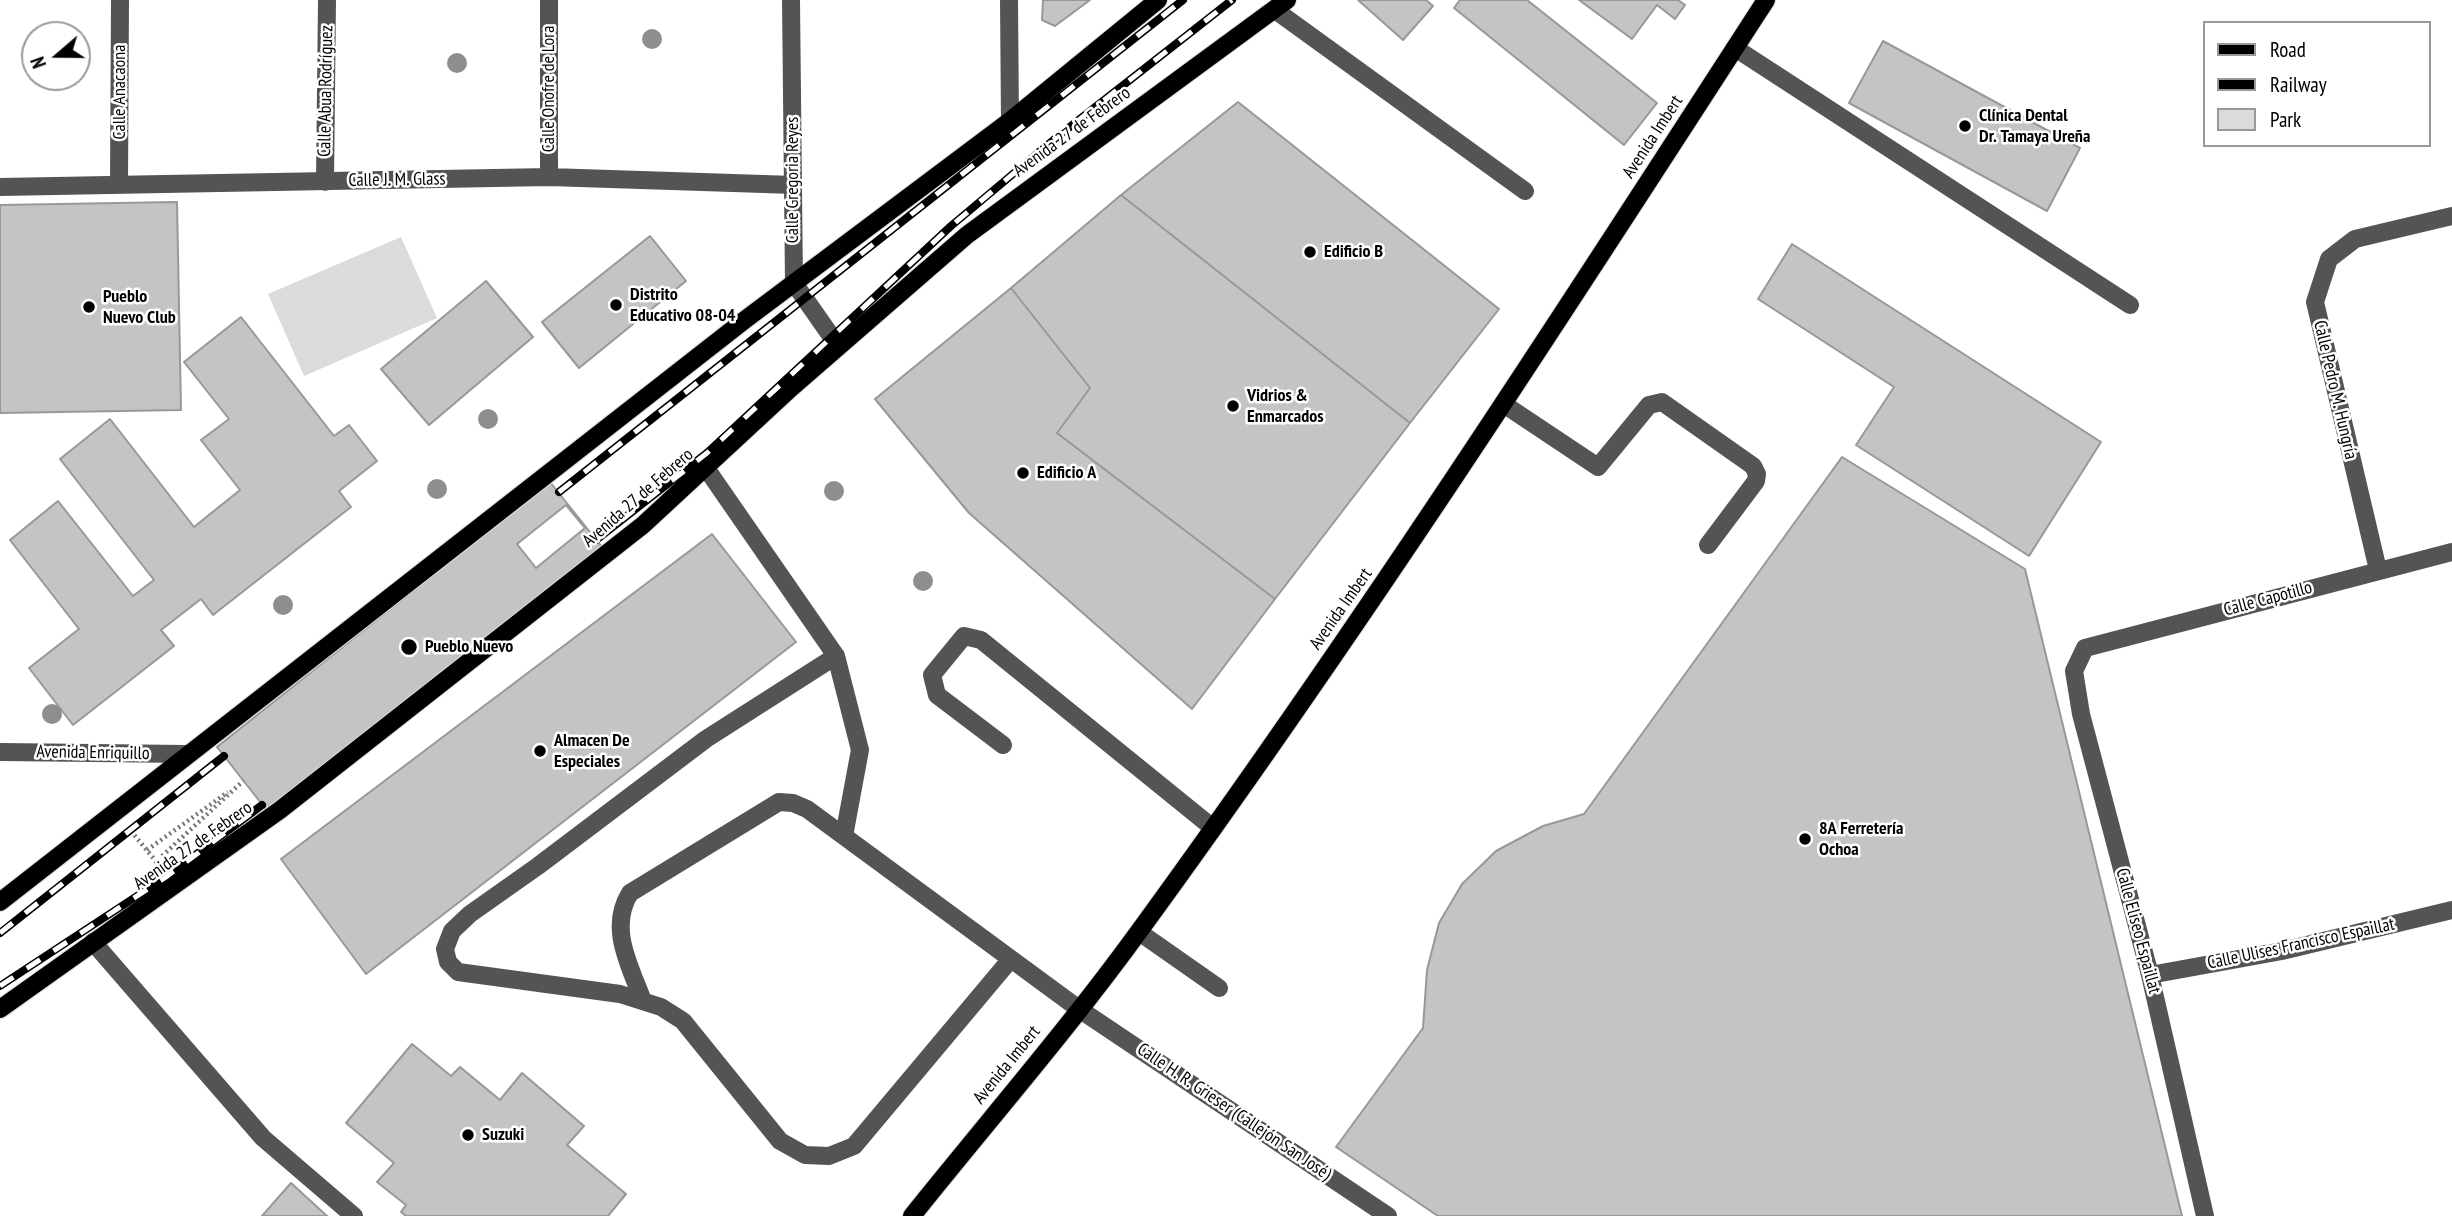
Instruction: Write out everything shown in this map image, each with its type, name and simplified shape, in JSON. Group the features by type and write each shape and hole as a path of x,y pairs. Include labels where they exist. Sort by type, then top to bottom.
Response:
{"main road":[{"path":"0,902 186,754 794,283 1010,121 1158,0"},
{"name":"Avenida Imbert","path":"912,1216 1139,932 1213,828 1505,405 1766,0"},
{"name":"Avenida 27 de Febrero","path":"0,1009 280,810 643,525 838,346 967,235 1281,5"}],"street":[{"name":"Calle Anacaona","path":"119,184 120,0"},
{"name":"Calle Abua Rodríguez","path":"325,182 327,0"},
{"name":"Calle Onofre de Lora","path":"549,0 549,177"},
{"name":"Calle Gregoria Reyes","path":"791,0 794,283"},
{"path":"1009,0 1010,121"},
{"path":"1281,5 1525,191"},
{"path":"1735,48 2130,305"},
{"name":"Calle J. M. Glass","path":"0,187 549,177 793,185"},
{"name":"Calle Pedro M. Hungría","path":"2378,570 2315,302 2329,259 2356,239 2452,216"},
{"path":"794,283 838,346"},
{"path":"1505,405 1598,467 1649,405 1662,402 1753,466 1757,474 1756,481 1708,545"},
{"path":"706,468 836,656 860,750 844,836"},
{"name":"Calle Capotillo","path":"2085,648 2452,552"},
{"path":"1003,745 937,695 932,675 964,636 981,640 1213,828"},
{"name":"Calle Eliseo Espaillat","path":"2085,648 2074,671 2081,714 2150,975 2205,1216"},
{"path":"836,656 706,739 470,914 452,931 445,949 448,962 457,972 620,994 661,1007 683,1021 780,1141 805,1155 829,1156 854,1146 1010,960"},
{"name":"Avenida Enriquillo","path":"0,752 186,754"},
{"name":"Calle H. R. Grieser (Callejón San José)","path":"643,1001 620,935 620,908 629,893 779,802 793,803 807,809 1079,1009 1388,1216"},
{"name":"Calle Ulises Francisco Espaillat","path":"2150,975 2282,951 2452,909"},
{"path":"1139,932 1219,988"},
{"path":"93,942 263,1138 354,1216"}],"path":[{"path":"147,850 243,781 156,862"},
{"path":"115,811 175,885"}],"green space":[{"path":"401,237 437,318 304,376 268,294"}],"building":[{"path":"1043,0 1090,0 1055,26 1042,20"},
{"path":"1358,0 1426,0 1433,6 1403,40"},
{"path":"1460,0 1527,0 1657,103 1624,145 1454,8"},
{"path":"1579,0 1678,0 1685,5 1675,19 1657,5 1632,39"},
{"name":"Clínica Dental Dr. Tamaya Ureña","path":"1883,41 2080,148 2047,211 1849,103"},
{"name":"Edificio B","path":"1238,102 1499,309 1410,423 1121,195"},
{"name":"Vidrios & Enmarcados","path":"1121,195 1410,423 1275,599 1057,433 1090,388 1011,288"},
{"name":"Pueblo Nuevo Club","path":"177,202 181,410 0,413 0,205"},
{"path":"650,236 686,281 579,368 542,322"},
{"path":"1792,244 2101,442 2029,556 1856,445 1894,387 1758,299"},
{"path":"486,281 533,337 429,425 381,369"},
{"name":"Edificio A","path":"1011,288 1090,388 1057,433 1275,599 1192,709 969,513 875,399"},
{"path":"241,317 334,436 349,425 377,461 339,491 351,507 213,615 201,599 161,630 174,646 73,725 29,668 79,629 10,540 58,501 133,596 154,580 60,459 110,419 194,527 240,490 201,440 229,419 184,362"},
{"name":"8A Ferretería Ochoa","path":"1842,457 2025,569 2182,1216 1438,1216 1336,1147 1423,1028 1427,970 1439,923 1462,884 1496,851 1543,826 1584,814"},
{"name":"Pueblo Nuevo","path":"550,482 602,547 268,812 217,747"},
{"path":"566,505 585,528 536,568 517,544"},
{"name":"Almacen De Especiales","path":"712,534 796,642 366,974 281,859"},
{"name":"Suzuki","path":"412,1044 451,1076 460,1067 500,1100 522,1073 584,1126 567,1145 626,1194 608,1216 406,1216 401,1212 406,1205 377,1182 394,1163 346,1123"},
{"path":"291,1183 327,1216 262,1216"}],"railway":[{"path":"559,492 1183,0"},
{"path":"596,540 707,453 951,226 1057,137 1232,0"},
{"path":"0,933 224,756"},
{"path":"0,986 166,877 262,805"}],"place":[{"name":"Clínica Dental Dr. Tamaya Ureña","path":"1965,126"},
{"name":"Edificio B","path":"1310,252"},
{"name":"Distrito Educativo 08-04","path":"616,305"},
{"name":"Pueblo Nuevo Club","path":"89,307"},
{"name":"Vidrios & Enmarcados","path":"1233,406"},
{"name":"Edificio A","path":"1023,473"},
{"name":"Pueblo Nuevo","path":"409,647"},
{"name":"Almacen De Especiales","path":"540,751"},
{"name":"8A Ferretería Ochoa","path":"1805,839"},
{"name":"Suzuki","path":"468,1135"}]}
